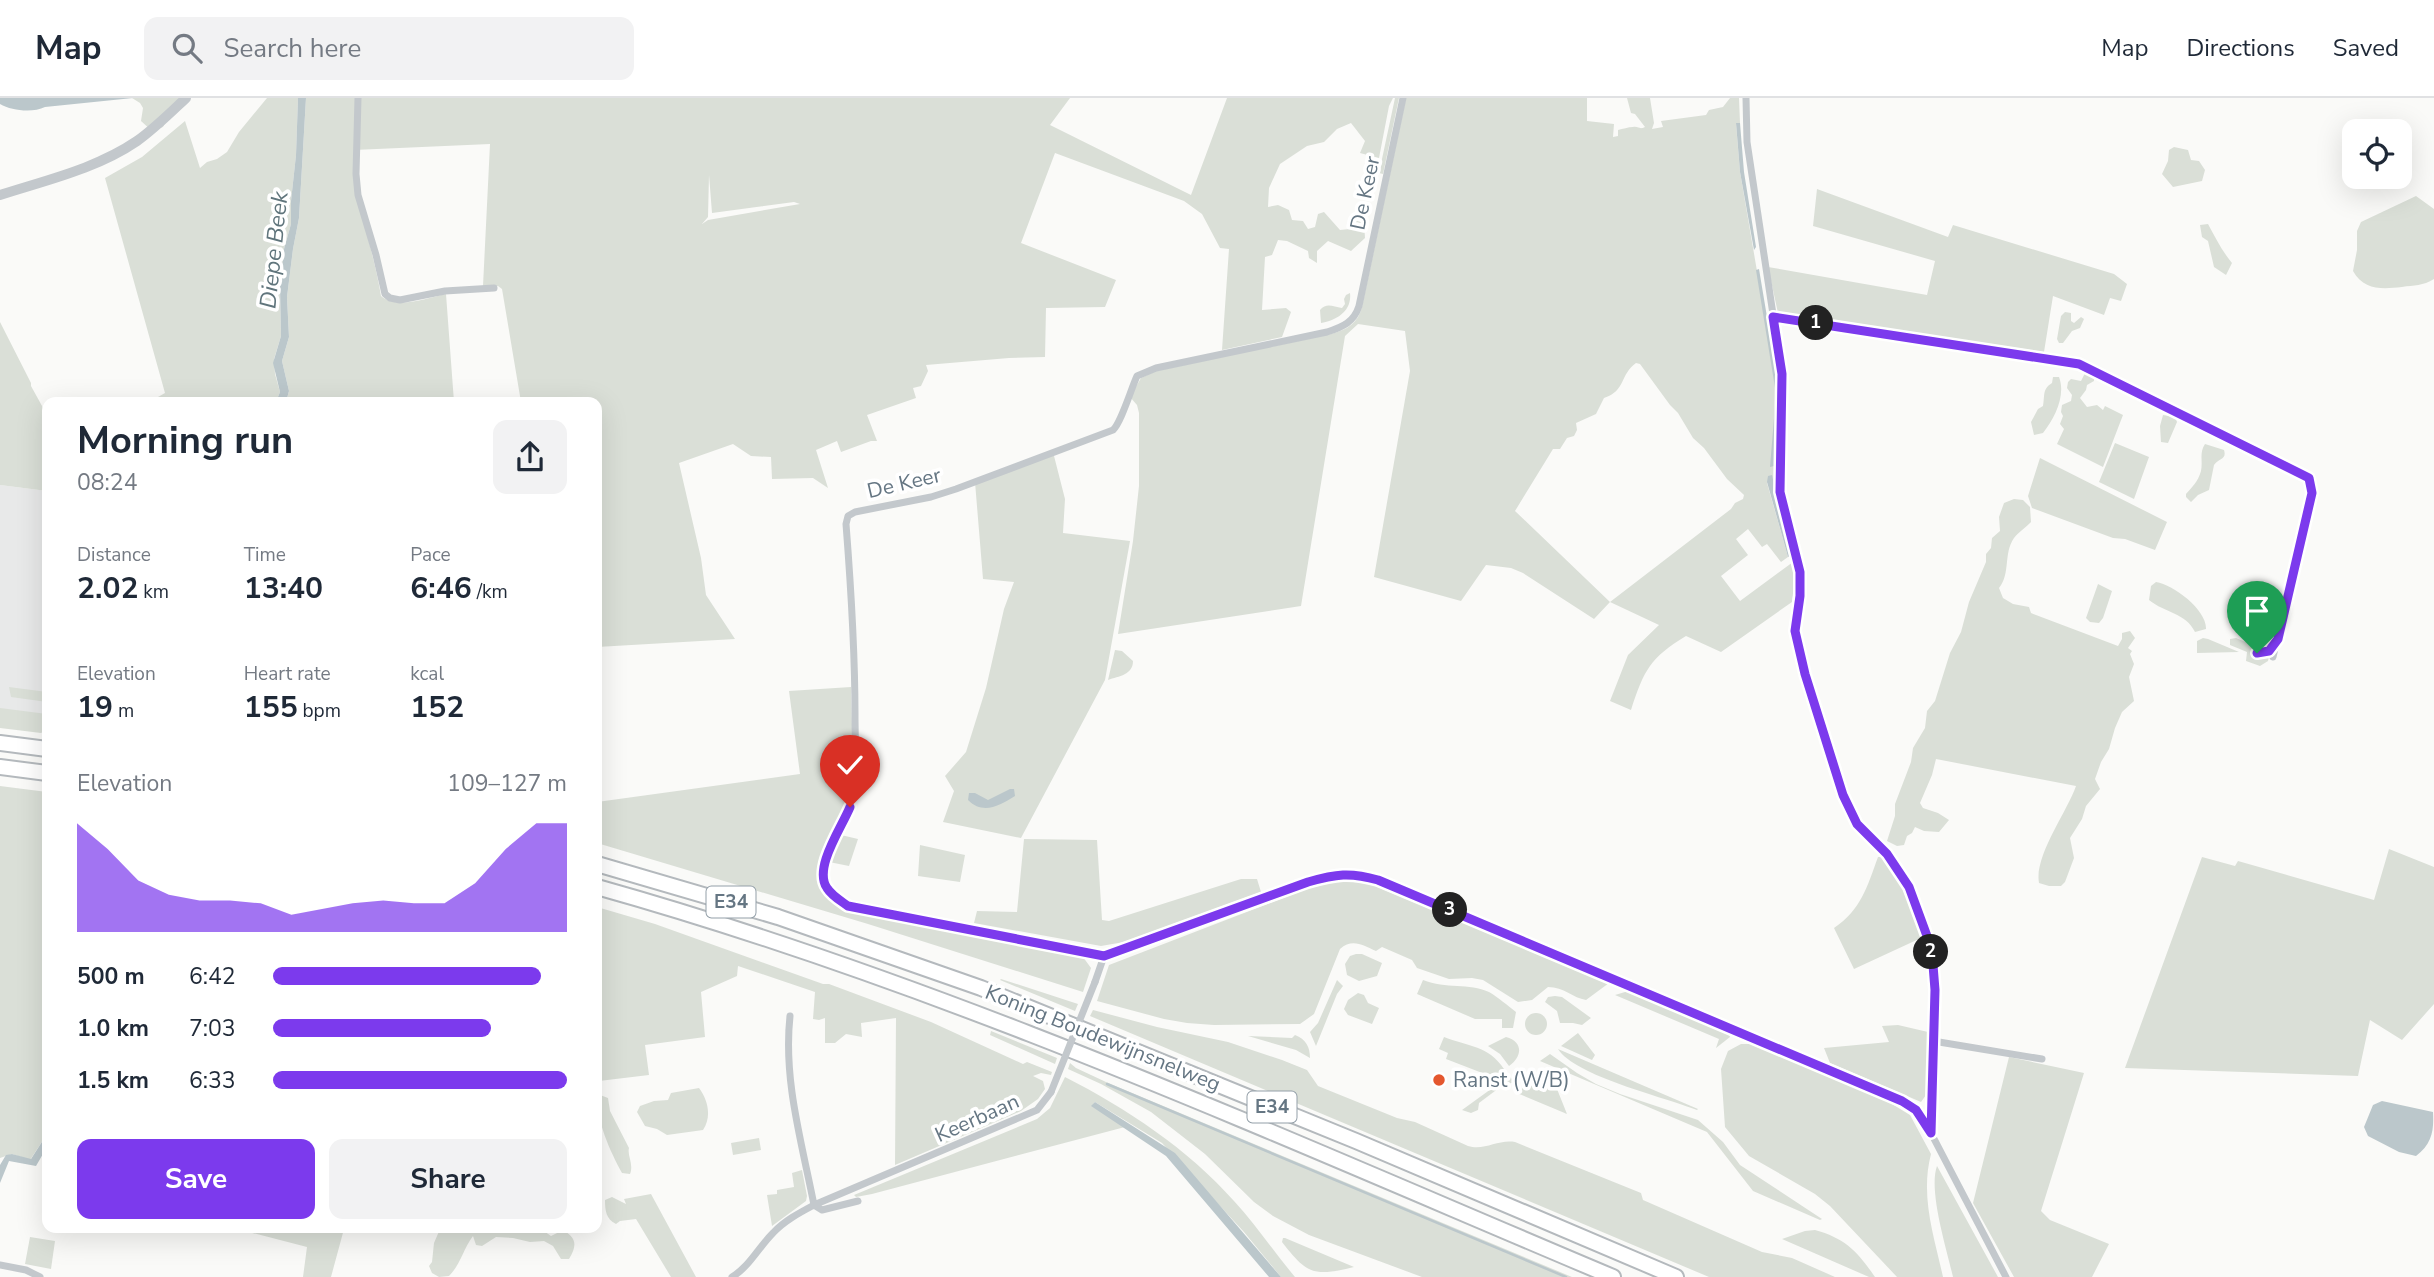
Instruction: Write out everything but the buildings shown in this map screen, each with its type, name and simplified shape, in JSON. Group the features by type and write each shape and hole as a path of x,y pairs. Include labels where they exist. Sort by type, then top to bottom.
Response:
{"highway":[{"path":"0,743 42,749"},
{"path":"0,767 42,772"},
{"name":"Koning Boudewijnsnelweg","path":"602,865 778,917 981,988 1356,1141 1676,1277"},
{"name":"Koning Boudewijnsnelweg","path":"602,888 856,968 985,1016 1188,1097 1613,1277"}],"street":[{"path":"0,195 108,158 135,142 186,98"},
{"path":"358,98 358,195 385,294 400,300 445,291 494,288"},
{"name":"De Keer","path":"1104,956 848,906 826,887 823,870 825,860 850,807 856,771 855,657 846,524 848,516 855,512 957,489 1113,430 1119,425 1128,394 1137,376 1156,368 1327,332 1349,323 1355,317 1359,306 1403,98"},
{"path":"1746,98 1746,142 1782,374 1780,492 1800,572 1795,631 1805,674 1843,795 1857,824 1887,854 1909,887 1920,914 1933,965 1931,1133"},
{"path":"1773,317 2079,364 2309,478 2312,493 2273,657"},
{"path":"2257,653 2274,648"},
{"path":"1104,956 1335,874 1357,874 1378,880 1902,1101 1916,1110 1931,1133 2006,1277"},
{"name":"Keerbaan","path":"732,1277 748,1264 776,1230 814,1205 1037,1110 1051,1092 1104,956"},
{"path":"790,1016 788,1060 791,1088 814,1205 822,1210 858,1201"},
{"path":"1933,1041 2042,1059"},
{"path":"0,1265 26,1270 40,1277"}],"shaded area":[{"path":"0,98 133,98 29,111 0,104"},
{"path":"132,98 185,98 163,127 152,131 141,121 143,108 140,103"},
{"path":"267,98 298,98 291,224 284,249 280,287 281,336 274,359 280,392 278,397 158,397 165,393 105,178 142,157 185,121 200,168 227,152 239,132"},
{"path":"298,98 306,98 299,218 287,297 289,337 282,361 289,391 287,397 278,397 280,392 273,363 281,336 280,287 284,249 291,224"},
{"path":"306,98 1070,98 1050,125 1191,195 1227,98 1393,98 1379,158 1360,153 1365,141 1351,123 1337,129 1324,142 1307,146 1280,164 1269,188 1268,207 1278,205 1289,210 1292,220 1303,221 1308,229 1315,227 1318,214 1324,212 1340,230 1350,229 1357,221 1364,223 1365,238 1351,251 1328,241 1317,251 1317,263 1309,258 1308,251 1287,241 1278,240 1272,255 1265,257 1262,310 1286,308 1291,312 1282,337 1222,350 1229,249 1220,248 1202,214 1184,201 1055,153 1021,243 1116,280 1105,307 1046,308 1045,357 926,365 928,371 921,386 913,388 916,398 867,415 877,441 841,452 837,441 816,450 828,488 813,478 772,479 771,457 751,456 733,444 679,463 701,558 706,595 735,639 602,647 602,397 520,397 502,289 498,286 483,286 490,144 354,150 360,205 381,296 404,303 446,294 454,397 287,397 289,391 282,361 289,337 287,297 299,218","holes":["709,175 712,213 794,202 800,204 708,220 702,224 708,217"]},
{"path":"1395,98 1399,98 1383,174 1379,173"},
{"path":"1406,98 1587,98 1587,121 1614,124 1613,137 1618,136 1618,130 1645,127 1635,114 1631,113 1627,98 1650,98 1654,123 1652,129 1663,127 1661,121 1706,115 1709,110 1723,107 1730,98 1739,98 1740,123 1736,123 1740,172 1769,341 1776,344 1780,350 1776,453 1778,461 1775,467 1780,510 1772,477 1767,483 1788,557 1781,562 1767,544 1762,547 1748,529 1736,539 1748,555 1721,576 1740,601 1793,562 1792,602 1721,652 1686,636 1674,644 1650,666 1631,710 1610,701 1628,655 1659,625 1610,602 1594,619 1511,568 1486,565 1461,601 1374,577 1410,371 1405,331 1358,324 1345,336 1301,606 1118,634 1139,486 1139,413 1137,405 1130,397 1141,378 1156,371 1337,332 1355,322 1362,307","holes":["1636,363 1640,364 1678,413 1693,438 1744,495 1731,509 1610,602 1515,511 1553,449 1560,449 1567,438 1574,436 1576,423 1596,414 1604,398 1620,387 1627,372"]},
{"path":"1736,123 1740,123 1744,172 1756,247 1754,250 1740,172"},
{"path":"2174,147 2188,150 2191,160 2199,161 2205,170 2202,181 2173,187 2162,174 2168,161 2169,150"},
{"path":"1817,189 1948,237 1953,225 2114,274 2127,284 2121,301 2110,298 2104,315 2053,296 2044,352 1778,313 1768,267 1927,295 1935,261 1813,226"},
{"path":"2416,196 2434,209 2434,279 2418,285 2388,288 2368,285 2357,278 2353,271 2357,231 2361,222"},
{"path":"2208,224 2232,263 2226,275 2214,267 2208,241 2202,237 2200,225"},
{"path":"1759,269 1778,383 1774,466 1770,467 1776,394 1756,270"},
{"path":"1350,293 1346,310 1333,320 1321,323 1320,310 1328,306 1342,308 1346,295"},
{"path":"2065,312 2071,313 2071,321 2074,323 2081,317 2084,319 2080,328 2072,331 2063,343 2059,343 2057,339 2061,316"},
{"path":"0,322 42,406 42,490 0,485"},
{"path":"2086,371 2094,373 2094,381 2087,385 2080,398 2087,407 2097,405 2103,410 2105,406 2123,415 2103,467 2057,444 2064,429 2060,424 2063,416 2062,405 2071,401 2068,382 2071,379 2081,381"},
{"path":"2053,377 2059,377 2061,384 2058,406 2043,433 2034,435 2031,422 2038,409 2043,406 2045,390 2052,383"},
{"path":"2163,415 2175,417 2177,422 2168,443 2161,442 2160,426"},
{"path":"2115,443 2149,457 2134,499 2099,482"},
{"path":"2205,444 2224,450 2224,456 2214,465 2209,490 2191,502 2186,494 2200,475"},
{"path":"1053,452 1065,499 1063,533 1130,541 1105,680 1021,838 943,822 954,791 945,776 966,752 986,688 1004,609 1014,582 983,579 975,482"},
{"path":"2040,458 2167,522 2155,550 2125,539 2113,538 2032,508 2028,496"},
{"path":"1772,475 1791,555 1788,557 1767,482 1768,476"},
{"path":"0,485 42,490 42,719 0,713"},
{"path":"2014,499 2023,500 2030,507 2031,522 2011,544 2005,576 1999,588 2003,598 2013,604 2029,607 2031,613 2118,646 2122,633 2130,631 2135,638 2128,648 2132,651 2130,654 2134,664 2129,677 2134,701 2122,712 2109,749 2101,762 2095,779 2100,789 2086,806 2082,819 2070,838 2074,858 2061,886 2039,883 2039,872 2046,847 2076,786 1936,759 1920,803 1923,808 1949,820 1939,832 1915,827 1907,836 1904,845 1897,846 1887,841 1895,816 1895,804 1911,762 1913,748 1925,728 1927,711 1935,701 1950,653 1961,632 1969,602 1986,562 1986,554 1991,548 1992,538 2000,531 1999,517 2004,503"},
{"path":"2156,582 2172,588 2188,600 2201,614 2206,629 2195,632 2181,617 2149,600 2151,586"},
{"path":"2098,584 2112,591 2099,623 2090,622 2086,618"},
{"path":"2203,638 2239,652 2197,653 2197,641"},
{"path":"2236,638 2255,646 2268,640 2270,642 2265,651 2269,656 2268,661 2260,666 2246,661 2247,652 2230,645 2230,639"},
{"path":"1115,650 1122,651 1133,661 1132,666 1125,674 1108,680"},
{"path":"9,687 42,691 42,701 11,697"},
{"path":"851,687 852,749 849,795 817,874 823,891 831,900 845,911 1083,957 1091,968 1083,992 602,844 602,801 800,774 789,691"},
{"path":"0,708 42,713 41,733 0,728"},
{"path":"0,786 42,791 42,1142 30,1160 12,1154 0,1158"},
{"path":"1014,789 1015,796 991,807 979,807 968,800 969,793 988,800"},
{"path":"841,835 858,839 849,866 829,862"},
{"path":"1024,839 1097,840 1102,920 1109,921 1241,879 1257,879 1261,892 1124,942 1101,946 974,923 977,911 1017,912"},
{"path":"920,845 965,855 960,882 918,876"},
{"path":"2389,849 2434,867 2434,1004 2402,1040 2370,1020 2358,1076 2125,1068 2202,857 2235,866 2238,861 2374,900"},
{"path":"1878,857 1882,857 1900,885 1921,938 1854,969 1834,928 1857,906"},
{"path":"1358,879 1609,983 1586,1000 1548,987 1532,1000 1518,1002 1483,980 1449,979 1417,968 1412,960 1382,947 1376,951 1353,943 1340,949 1314,1014 1300,1024 1187,1023 1097,1001 1109,965 1322,883"},
{"path":"602,908 829,984 931,1022 1023,1064 1027,1062 1052,1072 1051,1075 1041,1073 1033,1076 1043,1081 1045,1089 1038,1099 1021,1111 895,1165 896,1018 861,1023 862,1037 846,1034 835,1043 825,1043 825,1018 813,1019 815,992 738,966 737,976 701,992 705,1037 645,1045 649,1075 602,1081"},
{"path":"1356,954 1382,963 1377,976 1359,981 1347,975 1345,964 1350,956"},
{"path":"1001,979 1078,1004 1075,1011"},
{"path":"1337,980 1343,986 1337,994 1316,1046 1310,1032 1318,1023"},
{"path":"1423,980 1489,992 1516,1012 1513,1028 1502,1028 1502,1019 1475,1019 1417,994"},
{"path":"1632,992 1728,1032 1730,1037 1716,1048 1719,1039 1615,995"},
{"path":"1358,993 1364,995 1368,1003 1379,1008 1372,1024 1348,1015 1344,1009 1348,1000"},
{"path":"1548,997 1562,997 1591,1018 1582,1025 1560,1023 1557,1011 1545,1002"},
{"path":"1093,1010 1228,1042 1282,1060 1307,1070 1318,1086 1397,1118 1415,1122 1468,1146 1515,1142 1641,1193 1643,1200 1762,1252 1792,1258 1835,1277 1709,1277 1090,1016"},
{"path":"1536,1013 1544,1016 1547,1024 1544,1032 1536,1035 1528,1032 1525,1024 1528,1016"},
{"path":"1898,1025 1928,1032 1926,1095 1921,1102 1830,1063 1824,1048 1889,1042 1882,1026"},
{"path":"991,1031 1057,1058 1055,1064 990,1035"},
{"path":"1578,1033 1595,1055 1592,1060 1561,1046"},
{"path":"1295,1035 1307,1044 1310,1058 1296,1050 1248,1036 1292,1038"},
{"path":"1444,1037 1485,1051 1504,1069 1495,1076 1490,1076 1446,1059 1448,1053 1439,1049"},
{"path":"1506,1037 1516,1042 1519,1050 1517,1058 1509,1066 1500,1054 1488,1046"},
{"path":"1741,1044 1753,1044 1887,1101 1910,1115 1931,1154 1928,1201 1943,1277 1897,1277 1830,1206 1815,1194 1749,1156 1725,1127 1721,1069 1728,1051"},
{"path":"1558,1049 1698,1109 1601,1077 1568,1059"},
{"path":"1550,1054 1596,1084 1698,1120 1723,1142 1740,1165 1822,1219 1753,1191 1707,1132 1540,1061"},
{"path":"2009,1057 2084,1073 2041,1211 2050,1220 2109,1244 2092,1277 2014,1277 1973,1203"},
{"path":"1070,1063 1106,1082 1572,1277 1422,1277 1309,1235 1273,1216 1254,1202 1205,1154 1151,1112 1068,1069"},
{"path":"1509,1076 1515,1082 1503,1085 1479,1103 1478,1110 1471,1113 1462,1110"},
{"path":"1065,1077 1133,1116 1197,1164 1242,1210 1295,1277 1281,1277 1244,1232 1162,1143 1095,1102 1092,1106 1125,1127 872,1194 856,1197 854,1195 1037,1119 1050,1108"},
{"path":"1541,1083 1557,1089 1567,1114 1517,1093 1525,1086"},
{"path":"699,1088 708,1109 703,1130 667,1135 645,1126 637,1112 640,1106 668,1100 671,1093"},
{"path":"602,1096 608,1098 610,1111 629,1148 630,1174 622,1173 602,1126"},
{"path":"2382,1101 2433,1112 2431,1137 2426,1147 2416,1156 2399,1152 2368,1136 2364,1127 2373,1105"},
{"path":"1095,1102 1175,1153 1281,1277 1269,1277 1166,1156 1091,1106"},
{"path":"759,1138 761,1150 733,1155 731,1143"},
{"path":"42,1142 42,1156 36,1166 9,1161 0,1183 0,1165 6,1155 31,1159"},
{"path":"1937,1166 1998,1277 1953,1277 1937,1205"},
{"path":"802,1170 806,1201 772,1226 767,1195 794,1187 792,1173"},
{"path":"651,1194 696,1277 671,1277 636,1219 616,1224 608,1217 605,1200 612,1197 626,1204 624,1199"},
{"path":"1815,1230 1835,1237 1850,1247 1875,1277 1869,1277 1782,1239"},
{"path":"253,1233 343,1233 331,1277 303,1277 307,1247"},
{"path":"438,1233 547,1233 551,1236 567,1233 573,1239 574,1246 569,1259 561,1259 553,1246 544,1241 530,1242 496,1237 482,1246 476,1245 473,1236 449,1276 439,1277 432,1273 429,1266"},
{"path":"30,1237 55,1241 51,1269 25,1264"},
{"path":"1283,1238 1354,1267 1329,1272 1312,1270 1298,1261 1282,1242"}],"waterway":[{"path":"1107,1084 1566,1277"}],"place":[{"name":"Ranst (W/B)","path":"1439,1080"}],"route":[{"path":"850,807 825,860 823,870 826,887 848,906 1104,956 1308,882 1335,874 1357,874 1378,880 1902,1101 1916,1110 1931,1133 1935,990 1927,936 1909,887 1887,854 1857,824 1843,795 1805,674 1795,631 1800,572 1780,492 1782,374 1773,317 2079,364 2309,478 2312,493 2278,639 2274,648 2257,653"}],"water label":[{"name":"Diepe Beek","path":"274,250"}]}
